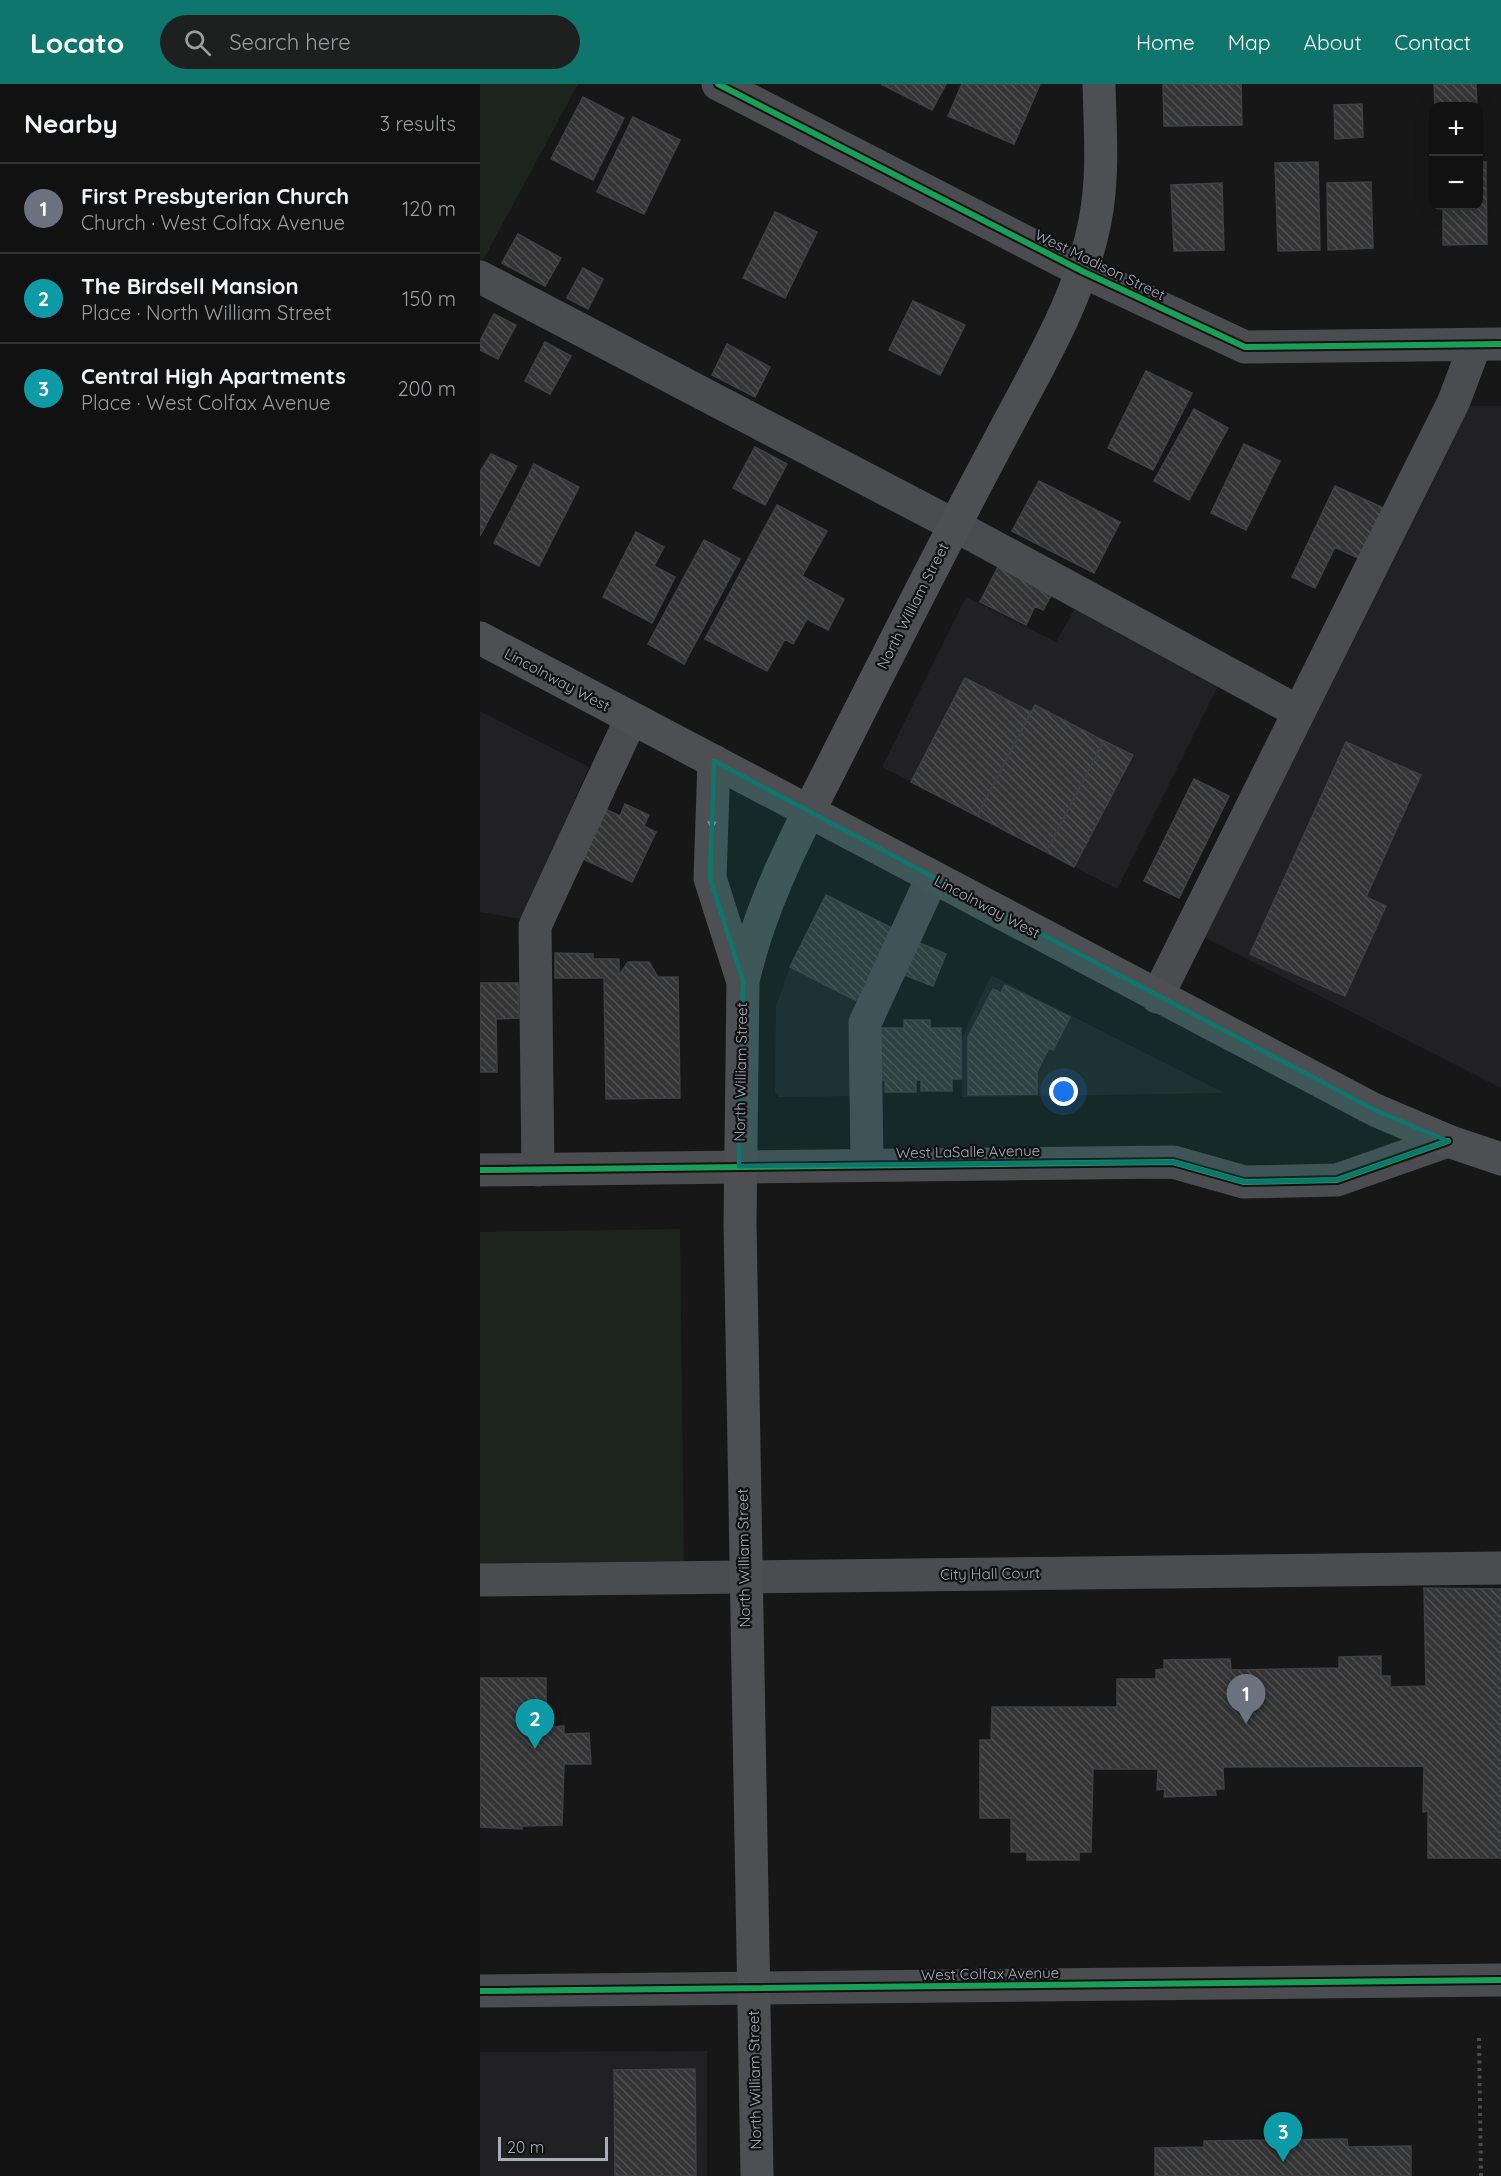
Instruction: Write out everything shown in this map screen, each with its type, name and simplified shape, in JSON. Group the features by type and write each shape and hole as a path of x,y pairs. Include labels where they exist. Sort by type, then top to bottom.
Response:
{"main road":[{"name":"North William Street","path":"757,2176 744,1577 740,1166 743,981 751,944 769,895 954,525 1060,326 1082,272 1095,220 1100,170 1099,84"},
{"name":"Lincolnway West","path":"480,638 1375,1110 1448,1141 1501,1159"},
{"path":"714,761 710,878 743,981"}],"street":[{"name":"West Madison Street","path":"726,86 1082,272 1245,347 1488,345"},
{"path":"480,277 954,525 1299,712"},
{"path":"1157,997 1454,401 1488,345"},
{"path":"538,1170 535,926 631,719"},
{"path":"867,1166 865,1023 932,878"},
{"name":"West LaSalle Avenue","path":"480,1170 1173,1162 1244,1182 1337,1180 1448,1141"},
{"name":"City Hall Court","path":"480,1580 1501,1568"},
{"name":"West Colfax Avenue","path":"480,1991 1501,1980"}],"path":[{"path":"1479,2038 1481,2176"}],"highlighted area":[{"path":"714,761 1375,1110 1448,1141 1337,1180 1244,1182 1173,1162 739,1166 743,981 710,878"}],"shaded area":[{"path":"480,84 578,84 481,264 480,263"},
{"path":"1463,406 1501,406 1501,1088 1204,937"},
{"path":"966,597 1056,642 1078,603 1221,680 1117,889 882,767"},
{"path":"480,711 589,767 522,919 480,912"},
{"path":"826,895 900,932 855,1096 779,1097 775,1092 776,1006 790,967"},
{"path":"991,975 1224,1093 962,1097 962,1037"},
{"path":"680,1229 684,1561 480,1564 480,1232"},
{"path":"707,2051 707,2176 480,2176 480,2052"}],"building":[{"path":"881,84 946,84 932,110"},
{"path":"962,84 1040,84 1014,144 948,116"},
{"path":"1163,84 1241,84 1242,125 1164,126"},
{"path":"1434,84 1476,84 1477,102 1435,102"},
{"path":"583,97 624,118 593,180 551,159"},
{"path":"1362,104 1363,137 1335,139 1334,105"},
{"path":"633,117 680,140 644,214 597,192"},
{"path":"1318,162 1320,250 1278,251 1275,163"},
{"path":"1483,162 1486,162 1487,244 1443,245 1443,210 1483,210"},
{"path":"1371,182 1373,248 1328,250 1327,183"},
{"path":"1222,183 1224,250 1174,251 1171,185"},
{"path":"775,212 817,232 785,298 743,278"},
{"path":"518,234 561,258 545,286 502,263"},
{"path":"583,268 603,279 588,309 567,298"},
{"path":"913,301 965,325 940,375 889,350"},
{"path":"494,314 516,325 498,359 480,350 480,341"},
{"path":"545,342 571,356 550,394 525,381"},
{"path":"727,344 770,367 755,397 712,375"},
{"path":"1146,371 1192,393 1153,470 1108,448"},
{"path":"1194,409 1228,428 1189,500 1154,481"},
{"path":"1244,444 1280,461 1246,530 1211,513"},
{"path":"755,447 787,464 765,505 733,488"},
{"path":"491,454 517,466 480,536 480,472"},
{"path":"534,464 579,487 539,566 494,543"},
{"path":"1039,481 1120,522 1094,573 1012,531"},
{"path":"1335,486 1386,509 1362,560 1335,547 1315,588 1292,577"},
{"path":"777,505 827,531 802,576 844,599 828,630 807,619 793,644 785,639 767,671 705,639"},
{"path":"636,532 664,547 654,566 675,577 652,623 603,597"},
{"path":"704,540 740,559 684,664 648,644"},
{"path":"998,567 1052,594 1043,610 1035,606 1026,625 980,602"},
{"path":"965,678 1031,712 977,816 911,782"},
{"path":"1035,705 1104,741 1046,852 977,816"},
{"path":"1104,741 1133,755 1074,867 1046,852"},
{"path":"1346,742 1421,775 1366,897 1386,906 1345,996 1250,954"},
{"path":"1194,779 1229,796 1179,898 1144,881"},
{"path":"625,804 649,815 644,826 656,832 632,882 581,858 605,809 620,816"},
{"path":"826,895 900,932 863,1004 790,967"},
{"path":"910,939 946,954 933,986 897,972"},
{"path":"555,953 593,954 593,959 619,959 619,975 628,962 649,962 658,977 678,977 680,1098 606,1099 604,978 555,978"},
{"path":"480,983 518,983 519,1018 496,1019 497,1072 480,1072"},
{"path":"1005,985 1070,1017 1053,1050 1049,1048 1037,1072 1037,1094 968,1095 968,1037 993,989 1001,993"},
{"path":"904,1020 930,1020 930,1028 961,1028 961,1079 952,1079 952,1091 921,1091 921,1080 916,1080 916,1092 885,1092 885,1080 876,1080 875,1028 904,1028"},
{"path":"1424,1588 1501,1589 1501,1858 1428,1858 1428,1811 1423,1812 1424,1766 1223,1767 1224,1789 1215,1789 1216,1795 1164,1797 1165,1789 1157,1790 1158,1769 1093,1769 1091,1852 1079,1852 1079,1860 1027,1860 1027,1852 1011,1852 1011,1818 980,1818 980,1740 991,1740 992,1707 1117,1707 1117,1679 1156,1679 1156,1670 1164,1669 1164,1660 1230,1659 1231,1670 1339,1668 1339,1657 1381,1656 1381,1676 1390,1676 1390,1687 1426,1686"},
{"path":"480,1678 546,1678 546,1727 564,1726 564,1734 589,1733 591,1764 564,1764 562,1825 522,1826 522,1829 480,1827"},
{"path":"695,2069 696,2176 615,2176 614,2070"},
{"path":"1347,2139 1348,2147 1411,2146 1411,2176 1155,2176 1155,2148 1204,2147 1204,2141"}],"cycle path":[{"path":"718,84 1082,271 1245,347 1501,344"},
{"path":"480,1170 1173,1162 1244,1182 1337,1180 1448,1141"},
{"path":"480,1991 1501,1980"}],"place":[{"name":"First Presbyterian Church","path":"1246,1724"},
{"name":"The Birdsell Mansion","path":"535,1749"},
{"name":"Central High Apartments","path":"1283,2162"}]}
